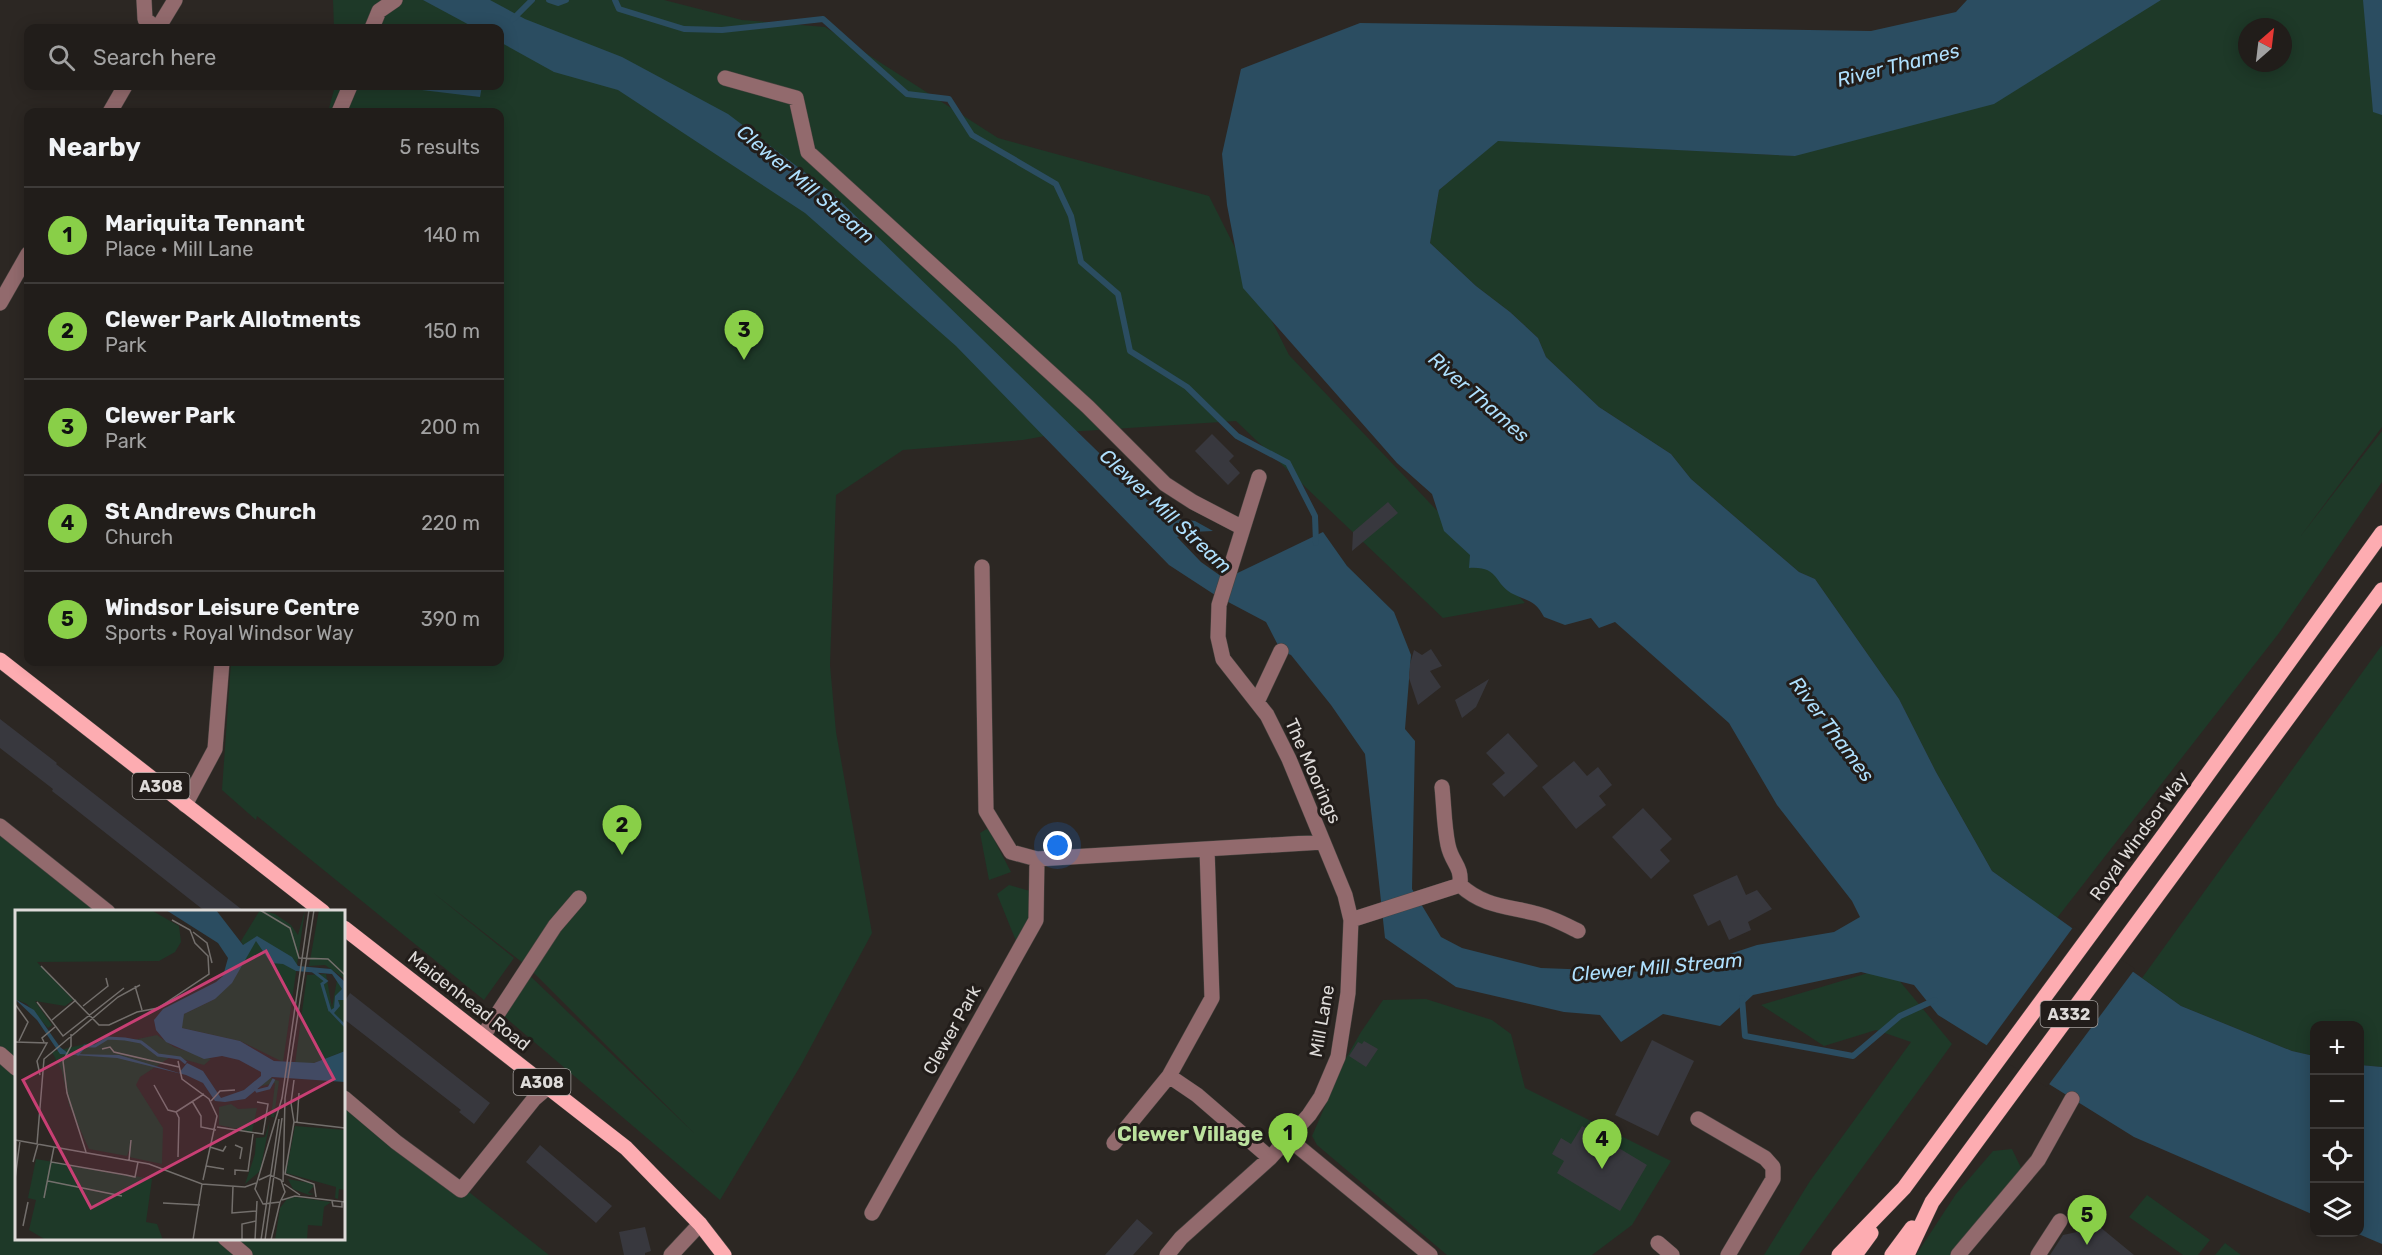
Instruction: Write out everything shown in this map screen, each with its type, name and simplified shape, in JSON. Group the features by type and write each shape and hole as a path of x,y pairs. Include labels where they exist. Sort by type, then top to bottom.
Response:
{"main road":[{"name":"Royal Windsor Way","path":"1904,1188 2382,533"},
{"name":"A332","path":"1892,1255 2382,590"},
{"name":"A308","path":"0,660 320,910"},
{"name":"Maidenhead Road","path":"345,929 626,1149 700,1224 724,1255"},
{"name":"A332","path":"1855,1255 1904,1188"},
{"path":"1839,1255 1904,1188"},
{"path":"1907,1255 1932,1202"}],"street":[{"path":"144,0 145,19 152,24"},
{"path":"160,24 175,0"},
{"path":"374,24 379,11 395,0"},
{"path":"725,78 796,98 808,152 1088,407 1165,483 1214,514 1243,528 1259,477"},
{"path":"112,108 123,90"},
{"path":"341,108 348,90"},
{"path":"0,303 24,261"},
{"name":"The Moorings","path":"1243,528 1219,605 1218,637 1223,659 1267,715 1289,759 1323,842"},
{"path":"982,567 986,811 1011,852 1037,859 1323,842"},
{"path":"1257,702 1281,651"},
{"path":"185,805 215,749 222,666"},
{"path":"1442,787 1448,843 1461,872 1460,885"},
{"path":"0,826 105,910"},
{"name":"Mill Lane","path":"1167,1255 1181,1238 1270,1158 1309,1115 1321,1097 1338,1058 1348,993 1351,920 1345,895 1323,842"},
{"path":"1114,1143 1169,1076 1212,998 1207,849"},
{"name":"Clewer Park","path":"872,1213 1036,920 1037,859"},
{"path":"1351,920 1460,885"},
{"path":"1460,885 1472,896 1502,908 1535,913 1578,931"},
{"path":"483,1036 555,926 579,898"},
{"path":"0,1054 15,1067"},
{"path":"1169,1076 1197,1095 1270,1158"},
{"path":"345,1099 396,1142 461,1190 534,1099 548,1087"},
{"path":"1958,1255 2038,1160 2072,1100"},
{"path":"1698,1119 1765,1158 1773,1167 1773,1179 1728,1255"},
{"path":"1289,1138 1430,1255"},
{"path":"2038,1255 2060,1221"},
{"path":"671,1255 700,1224"},
{"path":"226,1240 245,1255"},
{"path":"1658,1243 1672,1255"}],"green space":[{"path":"333,0 664,0 742,20 825,27 998,138 1209,196 1289,355 1525,603 1443,618 1236,421 1067,432 1023,440 903,450 836,495 830,665 836,732 872,933 801,1065 720,1200 500,1013 525,971 694,1133 528,967 431,891 514,958 484,1000 257,816 256,820 222,790 231,666 504,666 504,108 329,108 334,90 504,90 504,24 334,24"},
{"path":"2161,0 2382,0 2382,427 2300,537 2382,431 2382,482 2279,633 2057,918 1992,871 1936,772 1899,699 1815,579 1799,572 1691,479 1671,454 1599,407 1546,357 1538,338 1510,312 1476,286 1430,243 1439,190 1498,140 1795,156"},
{"path":"2382,645 2382,1067 2364,1065 2364,1021 2310,1021 2310,1055 2292,1051 2181,1006 2142,978"},
{"path":"0,824 110,910 15,910 15,1240 345,1240 345,1095 549,1255 0,1255"},
{"path":"988,828 1011,872 989,880 980,833"},
{"path":"1009,885 1030,891 1030,915 1016,941 997,894"},
{"path":"1888,967 1952,1044 1799,1255 1764,1255 1810,1181 1911,1042 1876,1030 1824,1046 1761,1005"},
{"path":"1426,999 1492,1020 1511,1034 1525,1088 1671,1161 1632,1225 1592,1255 1447,1255 1317,1145 1312,1136 1345,1060 1383,1000"},
{"path":"2012,1149 2023,1172 1965,1255 1916,1255 1956,1194 1993,1151"},
{"path":"2147,1195 2210,1240 2198,1255 2183,1255 2129,1217"},
{"path":"2225,1243 2241,1255 2215,1255"}],"water":[{"path":"423,0 490,0 525,19 622,57 728,114 832,193 1165,517 1195,521 1213,531 1191,532 1177,537 1201,562 1225,579 1323,532 1347,566 1394,612 1411,655 1405,729 1415,741 1412,889 1441,937 1462,948 1541,968 1648,972 1693,966 1757,945 1834,932 1860,917 1852,901 1777,805 1729,723 1615,622 1599,628 1591,618 1565,625 1544,617 1534,604 1511,593 1491,572 1469,568 1470,555 1444,531 1432,494 1397,463 1243,288 1227,205 1222,154 1241,69 1360,23 1871,31 1956,12 1967,0 2161,0 1994,104 1795,156 1498,141 1439,190 1430,243 1476,286 1510,312 1538,338 1546,357 1599,407 1671,454 1691,479 1799,572 1815,579 1899,699 1936,772 1992,871 2181,1006 2292,1051 2310,1055 2310,1213 2134,1137 1938,1015 1914,985 1861,972 1753,995 1720,1026 1663,1014 1621,1042 1600,1015 1564,1012 1456,987 1385,938 1365,754 1331,705 1291,655 1281,651 1266,622 1215,595 1169,565 956,346 805,213 618,90 554,72 504,44 504,24 468,24"},
{"path":"2363,0 2382,0 2382,115 2373,112"},
{"path":"422,90 481,90 480,97"},
{"path":"2364,1065 2382,1067 2382,1244 2364,1236"}],"pier":[{"path":"2074,926 2135,969 2047,1087 1984,1049"}],"building":[{"path":"1212,434 1234,456 1229,461 1240,473 1228,485 1195,451"},
{"path":"1388,502 1398,513 1352,551 1353,532"},
{"path":"1431,649 1442,666 1430,671 1441,687 1418,705 1409,678 1410,664 1414,650 1422,655"},
{"path":"1489,679 1476,707 1462,718 1455,700"},
{"path":"0,719 242,910 203,910 0,748"},
{"path":"1508,733 1538,766 1504,797 1492,784 1505,773 1486,753"},
{"path":"1574,761 1587,776 1598,767 1612,785 1599,796 1606,805 1576,829 1542,787"},
{"path":"1643,808 1672,839 1660,850 1670,861 1651,879 1612,837"},
{"path":"1737,875 1746,895 1757,890 1772,909 1748,922 1751,930 1729,940 1720,920 1708,926 1693,895"},
{"path":"350,993 490,1103 474,1124 459,1112 461,1110 345,1020 345,1000"},
{"path":"1652,1040 1694,1061 1658,1136 1615,1115"},
{"path":"1364,1041 1378,1049 1366,1067 1349,1056 1358,1042 1362,1044"},
{"path":"1582,1126 1647,1165 1620,1211 1557,1173 1564,1161 1552,1154 1561,1138 1571,1144"},
{"path":"540,1145 612,1206 596,1223 526,1162"},
{"path":"1137,1219 1153,1233 1133,1255 1105,1255"},
{"path":"645,1227 651,1251 645,1255 624,1255 619,1232"},
{"path":"2100,1227 2134,1255 2050,1255 2063,1235"}],"waterway":[{"path":"513,19 532,0"},
{"path":"549,0 558,3 566,0"},
{"path":"615,0 619,9 684,29 722,30 823,19 907,94 949,99 972,135 1056,184 1071,216 1081,262 1118,294 1130,351 1187,387 1237,436 1288,463 1315,516 1316,543"},
{"path":"1742,998 1745,1036 1853,1056 1900,1016 1935,1000"}],"place":[{"name":"Clewer Park","path":"744,360"},
{"name":"Clewer Park Allotments","path":"622,855"},
{"name":"Mariquita Tennant","path":"1288,1163"},
{"name":"St Andrews Church","path":"1602,1169"},
{"name":"Windsor Leisure Centre","path":"2087,1245"}],"district":[{"name":"Clewer Village","path":"1190,1133"}],"water label":[{"name":"River Thames","path":"1898,65"},
{"name":"Clewer Mill Stream","path":"806,184"},
{"name":"River Thames","path":"1479,397"},
{"name":"Clewer Mill Stream","path":"1166,511"},
{"name":"River Thames","path":"1832,729"},
{"name":"Clewer Mill Stream","path":"1657,967"}]}
